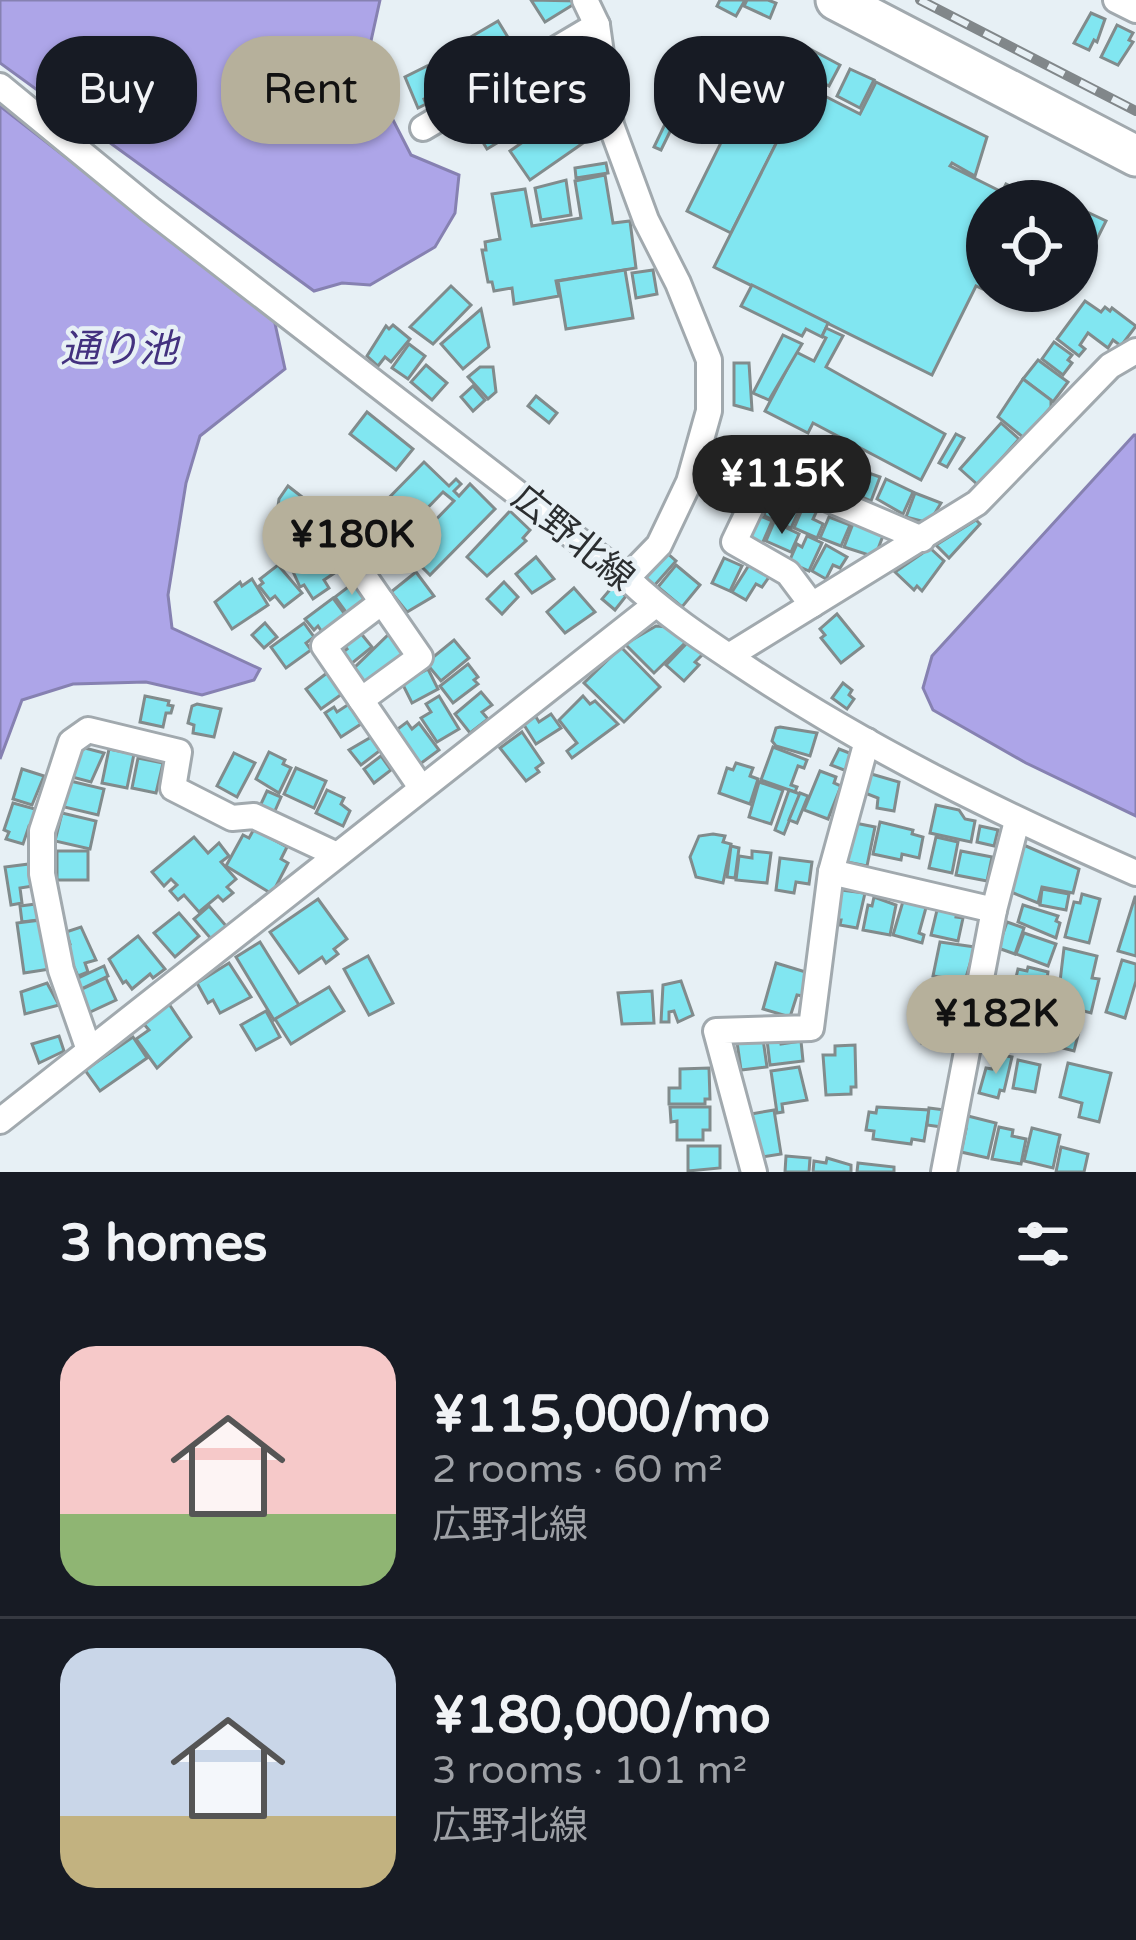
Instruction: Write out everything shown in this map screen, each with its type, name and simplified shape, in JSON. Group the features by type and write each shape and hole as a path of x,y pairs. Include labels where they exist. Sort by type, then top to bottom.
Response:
{"main road":[{"path":"836,0 1136,156"}],"street":[{"path":"585,0 597,25 611,125 646,220 709,360 709,411 689,482 659,545 627,578"},
{"path":"1116,0 1136,10"},
{"path":"579,36 597,25"},
{"name":"広野北線","path":"0,86 150,209 627,578 655,605 823,719 1017,821 1136,873"},
{"path":"729,656 976,503 1110,366 1136,351"},
{"path":"812,605 788,573 734,542 767,473 922,538"},
{"path":"361,700 420,657 366,579"},
{"path":"382,602 324,646 420,786"},
{"path":"0,1120 655,605"},
{"path":"89,1050 61,970 42,874 42,831 71,742 88,730 179,752 173,788 232,818 254,816 335,854"},
{"path":"754,1172 716,1031 812,1028 831,872 867,742"},
{"path":"944,1172 994,910 1017,821"},
{"path":"831,872 994,910"}],"water":[{"path":"0,0 380,0 372,36 221,36 221,144 400,144 400,134 411,155 459,175 455,213 435,247 370,285 342,283 314,291 112,144 197,144 197,36 36,36 36,89 0,63"},
{"name":"通り池","path":"0,106 36,134 36,144 49,144 274,319 285,369 200,436 186,483 168,595 172,628 260,669 254,680 202,695 146,682 73,684 22,700 0,759"},
{"path":"1134,435 1136,816 1026,763 933,710 923,688 932,656"}],"building":[{"path":"531,0 579,1 545,22"},
{"path":"720,0 745,0 736,16 717,6"},
{"path":"747,0 776,3 770,18 744,6"},
{"path":"1091,13 1105,19 1089,50 1074,43"},
{"path":"498,21 507,36 472,36"},
{"path":"1117,25 1133,33 1129,40 1133,42 1118,65 1101,57"},
{"path":"827,58 840,65 827,85"},
{"path":"424,68 424,105 418,108 405,77"},
{"path":"850,69 874,80 860,108 837,96"},
{"path":"876,82 987,137 975,176 950,166 978,180 966,180 966,306 932,375 714,267 776,144 827,144 827,97 860,114"},
{"path":"520,144 582,144 530,180 510,151"},
{"path":"720,144 776,144 731,233 687,211"},
{"path":"606,163 608,173 576,178 575,168"},
{"path":"605,175 613,223 630,221 636,268 556,281 559,296 514,304 512,288 494,291 482,250 486,250 485,242 500,239 492,194 525,189 532,226 581,218 575,181"},
{"path":"566,180 571,215 541,220 535,188"},
{"path":"625,270 633,318 566,329 558,281"},
{"path":"653,270 657,294 636,298 632,273"},
{"path":"752,285 828,323 822,337 806,329 802,336 741,306"},
{"path":"451,286 471,305 433,344 410,327"},
{"path":"1105,307 1136,326 1121,346 1113,340 1108,348 1088,333 1079,356 1057,339 1077,312 1101,312"},
{"path":"481,309 489,347 463,369 441,344"},
{"path":"393,325 410,339 391,362 385,357 378,366 367,356 386,326"},
{"path":"826,328 843,336 826,367 945,434 921,480 813,423 808,433 765,411 796,352 814,361"},
{"path":"783,335 802,344 769,400 753,393"},
{"path":"1054,342 1072,355 1063,375 1042,359"},
{"path":"409,344 425,356 408,379 392,368"},
{"path":"1038,360 1068,382 1053,402 1023,379"},
{"path":"734,363 749,363 752,410 734,405"},
{"path":"426,365 447,383 432,400 411,382"},
{"path":"480,367 493,367 496,392 488,399 468,377"},
{"path":"1023,379 1051,400 1051,407 1024,438 998,417"},
{"path":"473,386 485,400 473,411 461,397"},
{"path":"536,396 557,413 549,423 528,406"},
{"path":"367,412 413,449 396,470 350,434"},
{"path":"1001,423 1019,439 978,485 960,469"},
{"path":"956,434 964,438 947,467 939,463"},
{"path":"796,442 826,454 816,478 786,467"},
{"path":"829,456 858,467 849,490 820,479"},
{"path":"424,462 449,486 456,479 461,484 454,491 459,496 470,484 495,509 430,575 371,516","holes":["443,492 454,501 418,538 408,528"]},
{"path":"860,470 880,477 871,501 852,493"},
{"path":"886,479 913,492 903,514 877,499"},
{"path":"288,486 333,521 287,559 273,542 279,499"},
{"path":"787,491 804,499 791,528 765,516 764,511 772,499 782,503"},
{"path":"915,493 941,503 929,523 906,517"},
{"path":"806,500 819,506 813,519 823,524 817,538 794,528"},
{"path":"510,511 530,530 523,538 526,541 487,576 467,557"},
{"path":"756,514 772,521 762,544 745,537"},
{"path":"829,517 850,525 841,546 820,538"},
{"path":"976,520 980,524 949,558 936,545"},
{"path":"854,521 884,533 875,557 844,547"},
{"path":"774,522 799,534 791,552 766,541"},
{"path":"333,523 363,562 345,575 316,536"},
{"path":"807,536 822,543 809,571 789,562 797,544 802,547"},
{"path":"826,545 847,557 840,568 833,565 826,579 812,571"},
{"path":"324,548 339,570 324,580 329,588 313,599 304,585 300,587 291,567"},
{"path":"930,548 944,561 922,591 917,586 914,590 895,572"},
{"path":"667,553 676,561 653,587 645,579"},
{"path":"536,557 554,579 532,593 516,574"},
{"path":"724,558 742,566 730,591 712,583"},
{"path":"278,565 302,593 284,607 275,596 270,600 259,586 260,579"},
{"path":"676,565 700,585 682,607 658,587"},
{"path":"749,565 769,577 762,587 756,584 746,600 732,592"},
{"path":"416,572 434,596 407,612 391,592"},
{"path":"252,579 268,605 232,629 215,602 240,582 242,586"},
{"path":"356,581 370,599 348,615 335,597"},
{"path":"504,582 518,597 502,614 487,599"},
{"path":"613,586 626,596 615,610 602,599"},
{"path":"574,588 595,612 565,633 547,612"},
{"path":"333,598 347,617 324,635 305,619"},
{"path":"837,614 863,646 841,663 821,638 825,635 820,629"},
{"path":"265,623 277,637 264,648 252,635"},
{"path":"304,623 314,637 306,643 311,650 286,668 271,647"},
{"path":"656,626 668,627 687,641 654,673 625,644"},
{"path":"359,631 372,647 351,664 342,653 347,649 343,644"},
{"path":"390,633 406,652 363,686 351,671"},
{"path":"454,640 469,658 441,681 426,663"},
{"path":"688,642 703,654 684,681 666,665"},
{"path":"621,647 660,687 624,722 584,683"},
{"path":"468,664 478,684 453,703 440,686"},
{"path":"428,669 438,689 412,703 402,683"},
{"path":"327,673 342,694 321,709 306,689"},
{"path":"843,683 854,699 847,709 832,698"},
{"path":"481,692 492,705 482,712 488,719 470,733 455,714"},
{"path":"145,696 173,706 163,727 140,722"},
{"path":"439,696 459,729 437,742 421,718 431,712 426,704"},
{"path":"583,696 618,724 572,758 567,751 577,743 559,720"},
{"path":"349,704 361,724 341,737 325,713"},
{"path":"192,706 221,709 214,737 193,733 194,725 188,723"},
{"path":"531,709 539,722 551,714 561,728 536,744 519,717"},
{"path":"407,722 412,729 419,723 439,750 420,764 395,731"},
{"path":"780,727 817,733 810,756 776,746 772,741"},
{"path":"522,732 543,763 526,781 500,748"},
{"path":"373,736 382,749 361,765 349,750"},
{"path":"81,747 104,753 91,782 72,777"},
{"path":"773,747 807,760 804,768 798,766 791,785 797,787 795,792 761,780"},
{"path":"109,749 134,754 127,788 102,783"},
{"path":"839,749 852,754 849,772 831,765"},
{"path":"269,752 291,768 279,793 256,779"},
{"path":"234,753 255,763 237,797 217,786"},
{"path":"381,756 391,770 374,783 364,769"},
{"path":"138,758 163,763 156,793 132,788"},
{"path":"736,763 753,768 750,776 758,779 750,804 719,793 727,768 733,770"},
{"path":"296,768 326,781 314,808 284,794"},
{"path":"22,769 44,776 32,805 13,799"},
{"path":"820,771 836,777 834,783 841,786 828,819 804,810"},
{"path":"868,773 899,782 894,811 877,808 878,798 865,793"},
{"path":"66,780 104,789 98,815 60,806"},
{"path":"759,782 783,790 771,824 749,817"},
{"path":"327,790 344,798 341,804 350,811 343,826 316,813"},
{"path":"789,790 800,794 784,834 775,830"},
{"path":"267,791 281,797 274,813 260,806"},
{"path":"800,793 808,796 797,823 789,820"},
{"path":"13,803 35,809 33,827 29,826 23,844 6,839 9,832 4,830"},
{"path":"936,805 959,810 965,819 975,821 971,842 930,833"},
{"path":"62,813 96,821 90,849 55,841"},
{"path":"880,822 923,837 919,858 873,854"},
{"path":"855,823 875,827 867,866 847,862"},
{"path":"980,826 998,830 994,846 977,842"},
{"path":"254,829 287,847 281,859 288,863 272,894 226,866 243,835 249,838"},
{"path":"699,836 725,836 723,842 731,844 723,883 696,877 690,857"},
{"path":"194,837 208,853 219,843 229,856 221,862 236,879 227,887 233,893 223,901 218,896 199,912 184,895 178,900 170,891 177,885 171,879 164,886 152,872"},
{"path":"936,837 958,842 952,873 929,868"},
{"path":"1019,843 1079,869 1073,893 1042,887 1038,903 1011,892"},
{"path":"731,846 739,848 735,878 727,877"},
{"path":"57,851 88,851 88,880 57,880"},
{"path":"752,851 771,853 767,883 736,880 739,856 752,858"},
{"path":"961,851 992,857 987,881 956,875"},
{"path":"780,858 812,862 809,884 796,882 794,893 776,890"},
{"path":"29,864 33,886 20,888 22,903 11,905 5,867"},
{"path":"1042,889 1069,894 1066,910 1040,905"},
{"path":"841,890 865,893 857,928 837,920"},
{"path":"1082,894 1100,899 1089,943 1065,937 1074,902 1080,903"},
{"path":"874,897 896,905 890,935 863,930"},
{"path":"1136,897 1136,956 1118,951"},
{"path":"904,898 927,904 919,933 924,935 922,943 893,935"},
{"path":"318,899 347,939 326,963 322,957 299,973 270,932"},
{"path":"36,904 38,920 22,922 20,906"},
{"path":"1023,905 1058,916 1056,938 1018,922"},
{"path":"209,906 227,927 212,940 194,919"},
{"path":"938,906 957,911 956,917 963,918 958,941 931,935"},
{"path":"179,913 199,936 175,957 154,933"},
{"path":"41,920 50,969 24,973 17,923"},
{"path":"1007,922 1024,928 1015,954 998,948"},
{"path":"81,927 96,960 85,963 88,972 78,976 64,946 70,944 66,932"},
{"path":"1024,933 1056,944 1048,966 1016,954"},
{"path":"138,936 165,969 132,989 109,959"},
{"path":"260,942 299,1005 274,1020 236,957"},
{"path":"940,942 975,947 965,981 933,976"},
{"path":"1064,948 1097,956 1092,978 1099,979 1091,1013 1084,1011 1074,1051 1039,1042 1052,988 1059,990"},
{"path":"368,956 393,1003 369,1015 344,969"},
{"path":"1122,960 1136,964 1125,1018 1106,1012"},
{"path":"229,963 251,997 220,1013 197,983"},
{"path":"776,963 809,973 803,996 797,995 790,1017 763,1009"},
{"path":"104,966 108,976 79,990 74,980"},
{"path":"1028,967 1048,972 1045,994 1014,986 1018,969 1027,971"},
{"path":"106,978 116,1000 88,1013 78,991"},
{"path":"681,981 693,1015 678,1022 674,1011 669,1012 669,1022 661,1022 663,985"},
{"path":"47,983 59,1005 25,1014 21,992"},
{"path":"329,987 344,1011 291,1044 275,1019"},
{"path":"1006,989 1039,997 1034,1017 1005,1009"},
{"path":"652,991 654,1023 622,1024 618,993"},
{"path":"931,1002 960,1008 949,1049 922,1043"},
{"path":"169,1004 191,1037 157,1068 136,1039 149,1030 143,1023"},
{"path":"266,1011 280,1037 256,1050 241,1025"},
{"path":"988,1015 1024,1023 1018,1049 989,1042 990,1037 984,1035"},
{"path":"59,1036 64,1051 39,1063 32,1044"},
{"path":"133,1037 147,1058 100,1091 85,1070"},
{"path":"780,1038 781,1044 801,1041 803,1061 770,1065 767,1040"},
{"path":"763,1039 767,1067 741,1070 737,1042"},
{"path":"855,1045 856,1087 851,1087 851,1094 826,1095 823,1055 835,1055 835,1046"},
{"path":"996,1054 1012,1057 998,1098 979,1093"},
{"path":"1018,1060 1040,1065 1035,1092 1013,1088"},
{"path":"1068,1063 1111,1073 1099,1122 1079,1117 1082,1103 1060,1097"},
{"path":"799,1067 807,1100 782,1104 783,1112 777,1113 771,1071"},
{"path":"709,1068 710,1099 705,1104 669,1104 669,1088 680,1088 680,1069"},
{"path":"670,1107 710,1107 710,1130 703,1130 703,1140 677,1140 677,1121 671,1122"},
{"path":"877,1107 929,1110 924,1141 873,1139 874,1131 866,1130 869,1112 876,1113"},
{"path":"929,1108 945,1110 942,1127 927,1125"},
{"path":"774,1110 781,1154 756,1158 751,1114"},
{"path":"964,1115 996,1123 988,1158 961,1152"},
{"path":"999,1127 1026,1139 1021,1164 992,1159"},
{"path":"1032,1128 1060,1135 1053,1168 1024,1161"},
{"path":"688,1146 720,1146 720,1168 688,1171"},
{"path":"1061,1147 1088,1154 1084,1172 1056,1172"},
{"path":"786,1156 810,1158 809,1172 785,1172"},
{"path":"827,1158 851,1165 851,1172 813,1172 814,1161 826,1163"},
{"path":"858,1163 894,1167 894,1172 857,1172"}],"railway":[{"path":"920,0 1136,111"}]}
